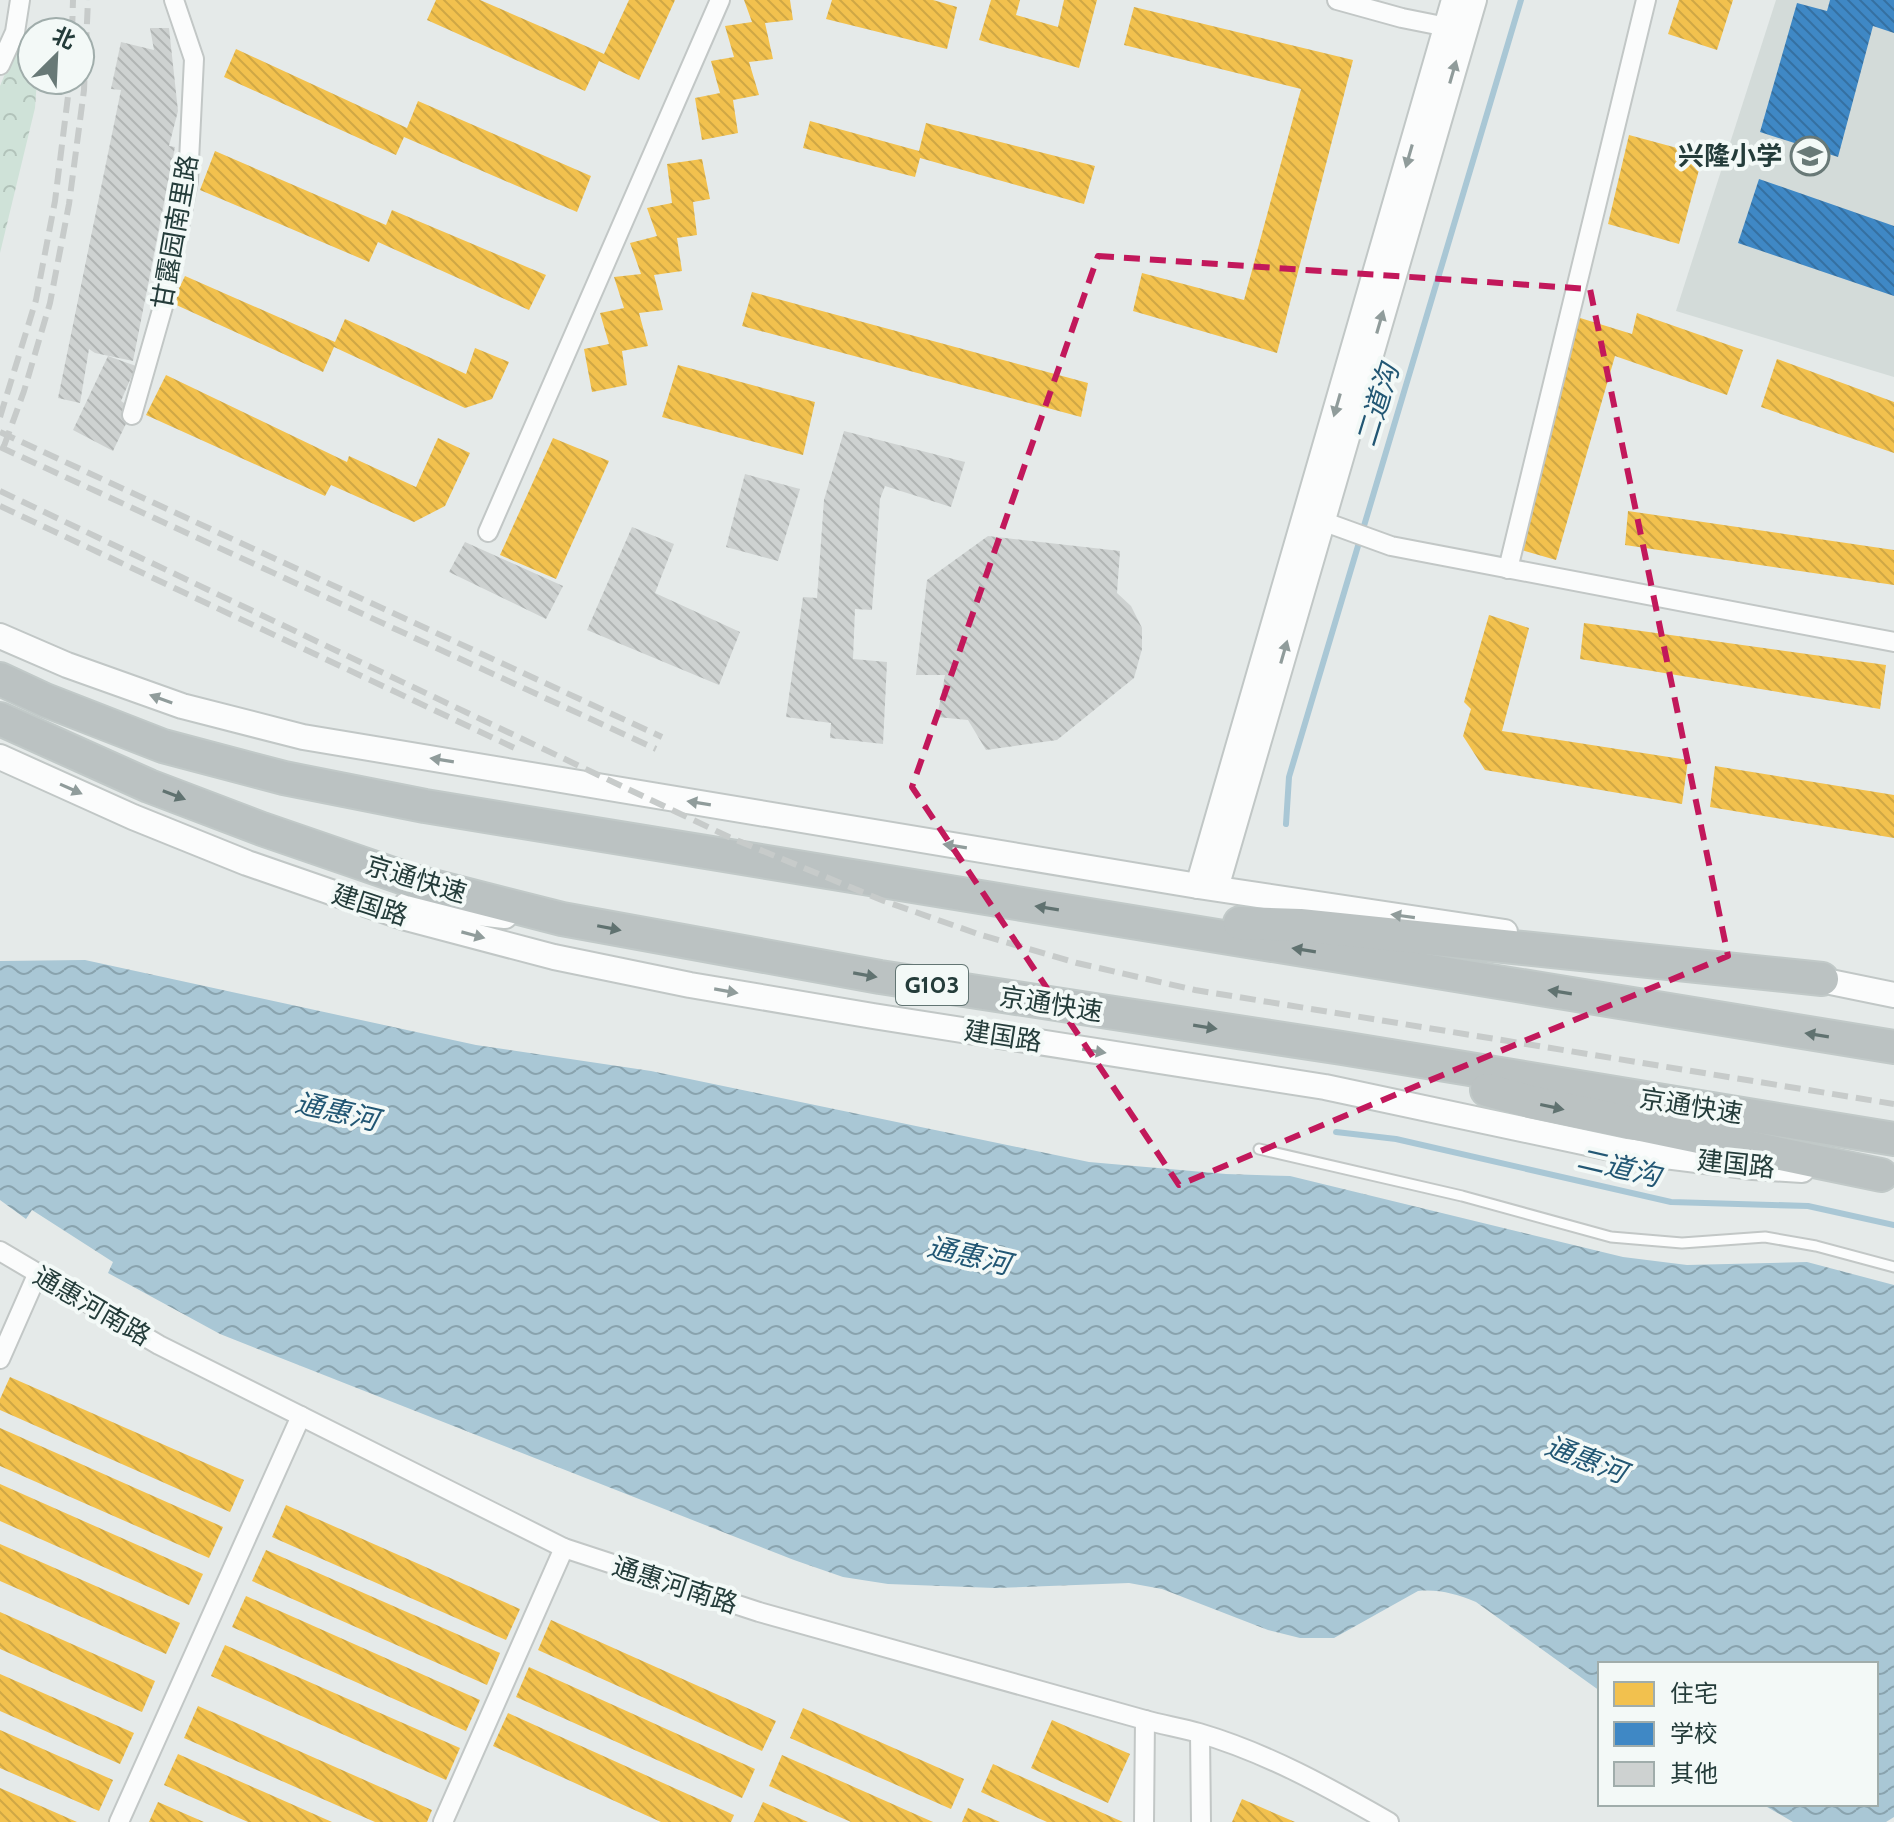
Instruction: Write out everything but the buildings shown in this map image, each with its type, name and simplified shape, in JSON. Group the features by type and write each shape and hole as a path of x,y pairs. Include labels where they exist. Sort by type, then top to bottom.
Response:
{"highway":[{"path":"0,679 163,746 284,778 425,806 1894,1047"},
{"name":"京通快速","path":"0,719 149,786 262,829 413,881 562,919 880,977 1342,1048 1894,1139"},
{"path":"1114,919 1300,925 1822,979"},
{"path":"1342,1048 1531,1102 1887,1176"}],"main road":[{"path":"1207,887 1454,0"},
{"path":"1207,887 1322,521 1474,0"},
{"path":"0,636 67,665 182,706 303,737 1207,887 1822,979 1894,995"},
{"name":"建国路","path":"0,757 133,817 247,863 406,918 554,957 690,985 873,1016 1325,1087 1625,1151 1753,1167 1887,1176"},
{"path":"348,898 492,915 562,919"}],"street":[{"path":"0,65 15,32 20,0"},
{"name":"甘露园南里路","path":"132,415 164,303 188,181 194,59 174,0"},
{"path":"488,532 720,0"},
{"path":"1337,0 1447,27"},
{"path":"1508,569 1646,0"},
{"path":"1322,521 1391,546 1894,642"},
{"name":"通惠河南路","path":"0,1251 159,1345 564,1548 759,1612 1200,1734 1256,1754 1323,1784 1389,1822"},
{"path":"0,1359 37,1275"},
{"path":"119,1822 301,1416"},
{"path":"443,1822 564,1548"},
{"path":"1144,1822 1145,1720"},
{"path":"1200,1734 1201,1822"}],"lane":[{"path":"1259,1149 1462,1196 1611,1237 1682,1243 1765,1237 1816,1246 1894,1267"}],"highlighted area":[{"path":"1098,256 1590,289 1728,956 1179,1185 912,787"}],"shaded area":[{"name":"兴隆小学","path":"1776,0 1894,0 1894,377 1676,311"}],"green space":[{"path":"16,47 16,96 36,96 35,108 0,253 0,86"}],"water":[{"name":"通惠河","path":"85,960 476,1045 651,1071 1089,1162 1226,1174 1290,1176 1623,1257 1687,1265 1807,1262 1894,1285 1894,1817 1886,1822 1793,1822 1765,1806 1878,1806 1878,1662 1598,1662 1598,1690 1476,1602 1440,1591 1418,1591 1334,1638 1300,1638 1268,1630 1162,1589 1129,1583 995,1588 888,1584 843,1577 220,1334 108,1273 113,1262 32,1210 26,1219 0,1200 0,961"}],"waterway":[{"name":"二道沟","path":"1286,824 1289,777 1521,0"},
{"name":"二道沟","path":"1336,1132 1396,1139 1671,1202 1808,1206 1894,1225"}],"railway":[{"path":"72,16 73,0"},
{"path":"4,446 50,303 69,204 84,90 88,0"},
{"path":"0,417 36,300 55,201 68,96"},
{"path":"0,432 662,737"},
{"path":"0,447 656,749"},
{"path":"0,491 729,837 884,901 981,935 1077,963 1195,990 1894,1104"},
{"path":"0,506 521,751"}],"place":[{"name":"兴隆小学","path":"1810,156"}]}
